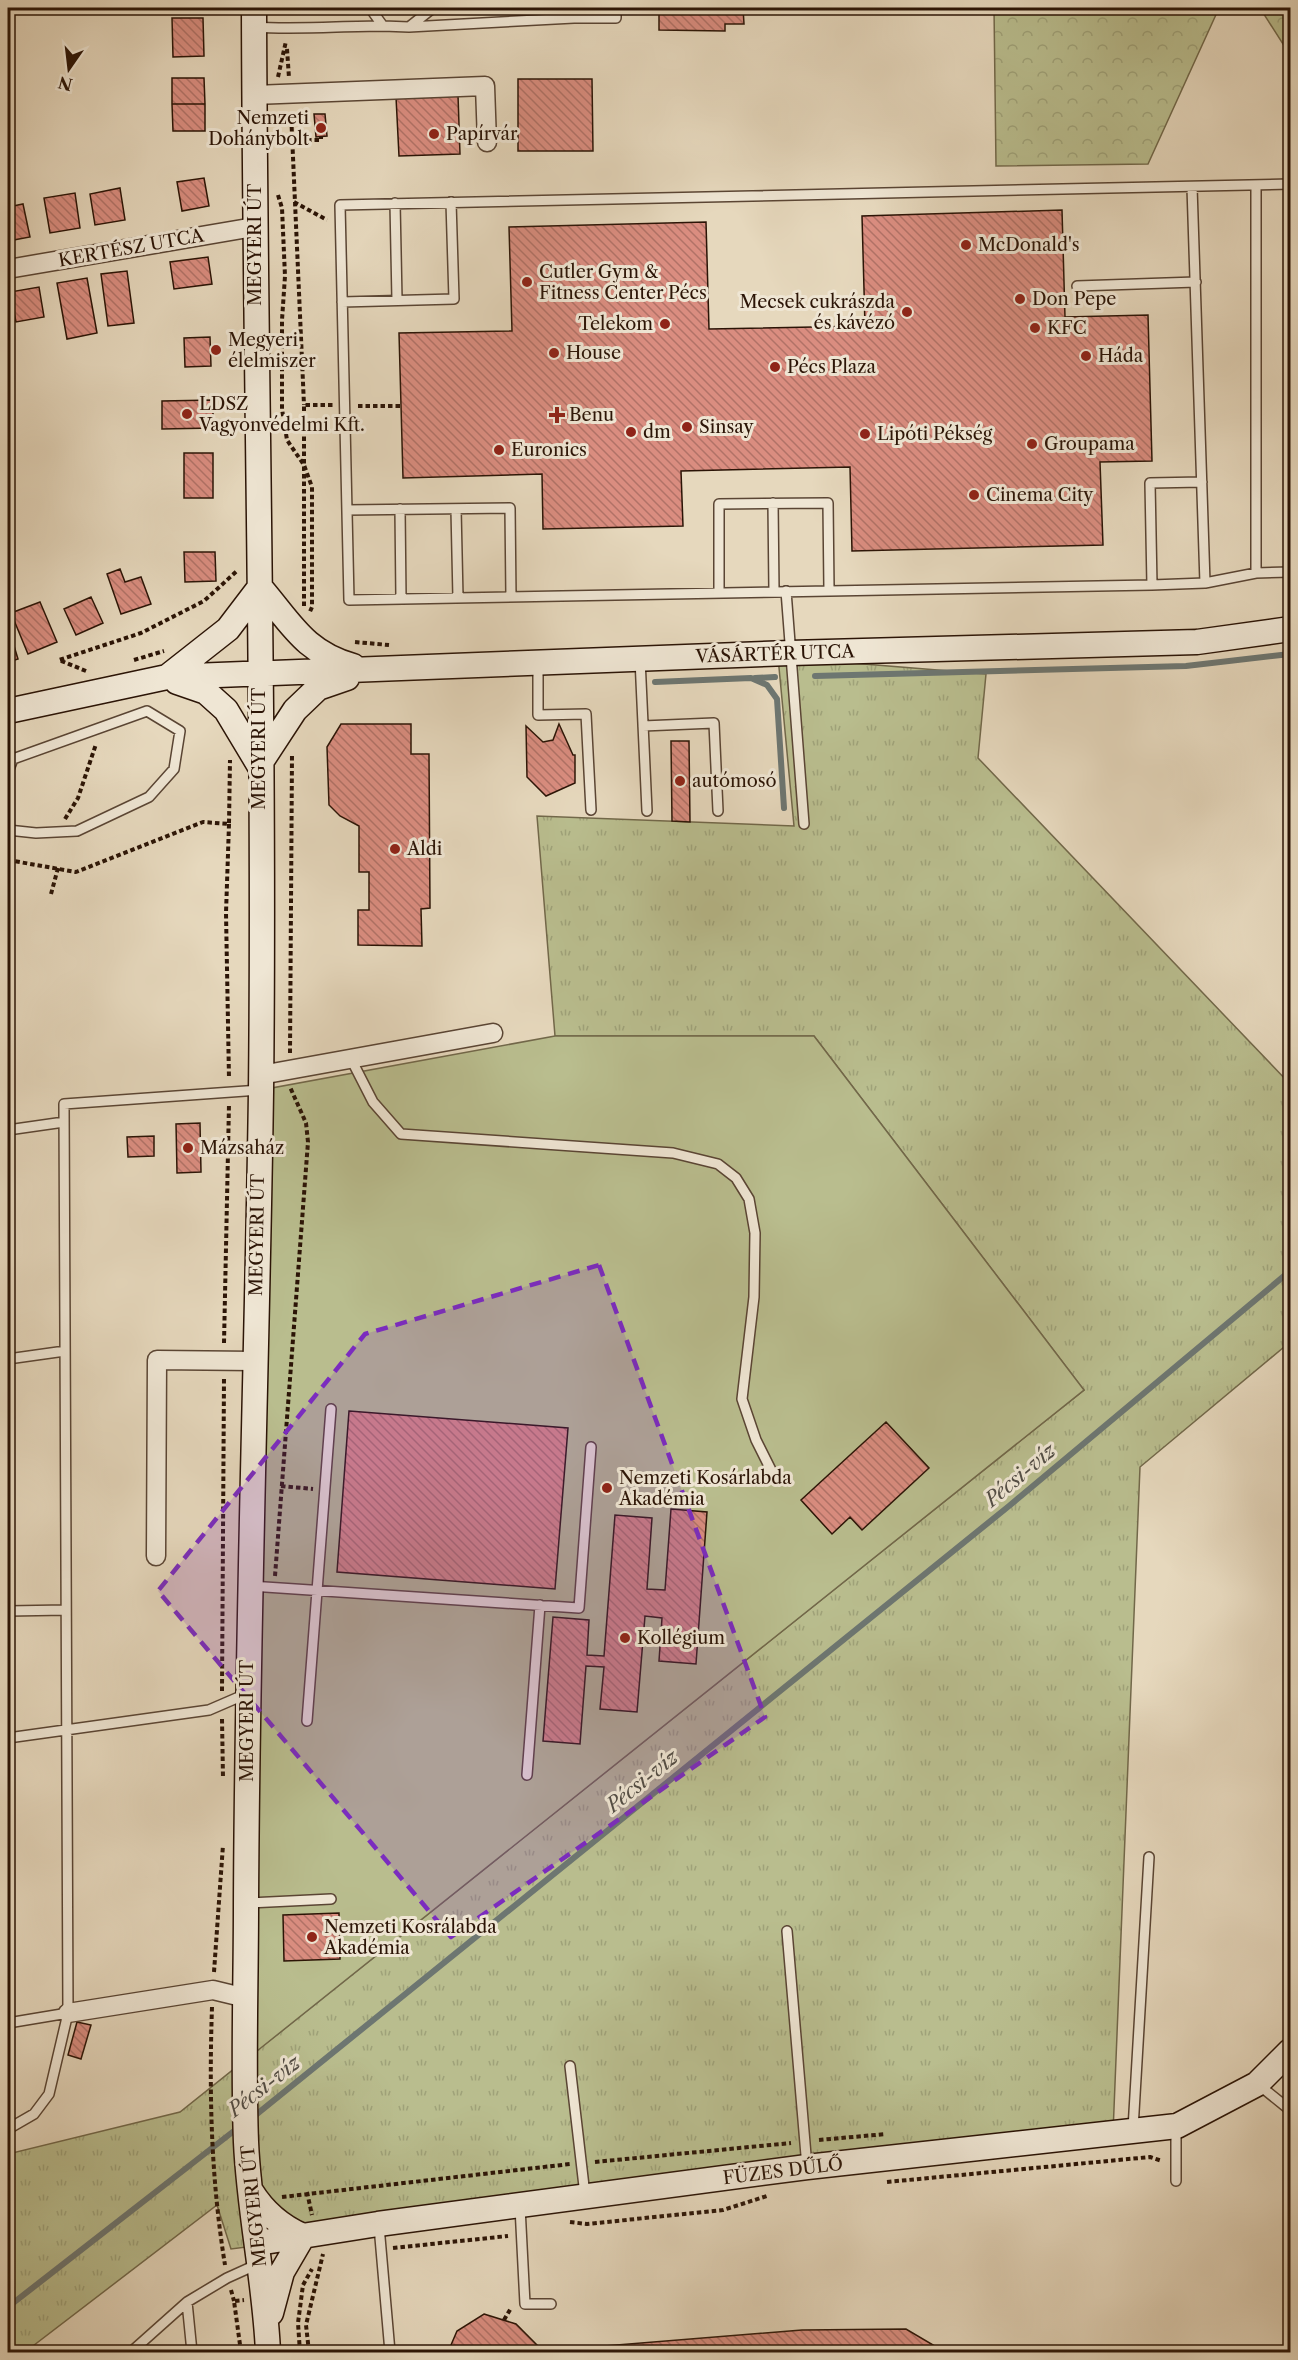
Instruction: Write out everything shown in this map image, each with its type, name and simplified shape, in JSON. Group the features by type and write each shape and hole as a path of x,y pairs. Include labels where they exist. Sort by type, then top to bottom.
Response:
{"street":[{"name":"MEGYERI ÚT","path":"254,17 274,95 254,227 250,582 259,673 261,1082 246,1694 245,2105 248,2187 259,2253 268,2344"},
{"path":"274,95 485,86 487,142"},
{"name":"KERTÉSZ UTCA","path":"8,269 254,227"},
{"path":"167,677 228,629 250,582 328,659 369,670"},
{"name":"VÁSÁRTÉR UTCA","path":"8,711 167,677 790,653 1197,642 1290,630"},
{"path":"167,677 206,692 226,710 259,765 295,710 318,688 369,670"},
{"path":"261,1082 289,1071 350,1057 493,1033"},
{"path":"156,1556 157,1360 254,1361"},
{"path":"68,2013 213,1990 246,1998"},
{"name":"FÜZES DŰLŐ","path":"259,2253 315,2245 378,2224 807,2167 1176,2126 1257,2084 1290,2051"},
{"path":"248,2187 268,2214 315,2245 282,2272 268,2344"}],"lane":[{"path":"370,8 383,26"},
{"path":"409,27 433,8"},
{"path":"574,18 575,8"},
{"path":"254,17 289,29 307,26 409,27 574,18 616,18 616,8"},
{"path":"1290,184 340,205 349,600 829,589 1152,585 1205,583 1256,573 1290,572"},
{"path":"1192,186 1205,583"},
{"path":"1256,186 1256,573"},
{"path":"342,302 453,299 451,202"},
{"path":"395,203 397,300"},
{"path":"1077,286 1196,282"},
{"path":"1152,585 1150,483 1202,482"},
{"path":"773,503 774,591"},
{"path":"719,592 719,504 828,503 829,589"},
{"path":"456,508 458,598"},
{"path":"347,510 510,508 512,597"},
{"path":"400,509 401,599"},
{"path":"786,591 804,824"},
{"path":"640,659 647,811"},
{"path":"538,663 538,715 586,714 591,810"},
{"path":"8,772 13,759 147,711 180,731 174,770 149,797 76,831 8,830"},
{"path":"643,726 714,723 718,811"},
{"path":"350,1057 373,1102 401,1134 673,1153 718,1164 736,1178 749,1199 754,1233 754,1298 742,1399 756,1440 773,1474"},
{"path":"8,2129 34,2114 49,2094 68,2013 64,1104 229,1091 261,1082"},
{"path":"8,1130 64,1122"},
{"path":"8,1359 65,1351"},
{"path":"307,1721 331,1409"},
{"path":"249,1586 579,1608 591,1447"},
{"path":"527,1775 540,1605"},
{"path":"8,1611 66,1610"},
{"path":"8,1738 209,1710 246,1694"},
{"path":"1133,2131 1149,1857"},
{"path":"246,1903 331,1899"},
{"path":"787,1931 807,2167"},
{"path":"8,2023 68,2013"},
{"path":"570,2066 586,2196"},
{"path":"1257,2084 1290,2110"},
{"path":"1176,2126 1176,2181"},
{"path":"520,2205 525,2304 551,2304"},
{"path":"378,2224 390,2352"},
{"path":"131,2352 187,2302 227,2278 259,2253"},
{"path":"187,2302 192,2352"}],"path":[{"path":"274,95 287,47 289,29"},
{"path":"289,29 287,47 274,95 292,140 304,405 301,631"},
{"path":"292,140 321,140 321,137"},
{"path":"276,185 282,208 285,276 282,320 282,409 287,440 304,465 312,487 312,607 301,631"},
{"path":"294,202 340,226"},
{"path":"304,405 401,406"},
{"path":"239,558 239,569 250,582"},
{"path":"81,676 93,674 59,660 141,633 204,601 239,569"},
{"path":"124,663 170,647"},
{"path":"68,832 64,816 78,798 104,727"},
{"path":"289,1071 292,749"},
{"path":"223,1784 221,1705 229,1091 226,913 229,824"},
{"path":"51,894 58,868"},
{"path":"223,1841 213,1990 212,2171 227,2278 234,2301"},
{"path":"278,2197 582,2163 897,2133"},
{"path":"882,2183 1150,2157 1161,2159 1166,2166"},
{"path":"307,2192 315,2245 306,2325 309,2352"},
{"path":"566,2222 587,2224 723,2210 777,2193"},
{"path":"381,2249 510,2236 521,2232"},
{"path":"315,2245 334,2254"}],"highlighted area":[{"path":"599,1265 765,1717 451,1937 158,1591 365,1334"}],"green space":[{"path":"994,8 1219,8 1148,164 996,166"},
{"path":"1260,8 1290,8 1290,55"},
{"path":"778,657 986,674 978,758 1290,1084 1290,1342 1140,1467 1113,2133 231,2249 217,2205 25,2352 8,2352 8,2154 180,2112 1084,1390 814,1036 555,1036 537,816 794,826"},
{"name":"Nemzeti Kosárlabda Akadémia","path":"555,1036 814,1036 1084,1390 252,2055 261,1090"}],"building":[{"path":"659,8 743,8 744,24 725,24 725,31 659,30"},
{"path":"172,18 203,18 204,56 173,57"},
{"path":"172,78 204,78 205,104 172,104"},
{"path":"518,79 592,79 593,151 518,151"},
{"path":"458,95 460,154 399,156 396,97"},
{"path":"172,104 205,104 205,131 173,131"},
{"path":"314,114 325,114 327,136 316,137"},
{"path":"204,178 209,206 182,211 177,182"},
{"path":"120,188 125,220 95,225 90,194"},
{"path":"75,193 80,228 50,233 44,198"},
{"path":"23,204 30,237 8,241 8,207"},
{"name":"Pécs Plaza","path":"1062,210 1065,317 1148,315 1152,461 1100,462 1103,545 852,551 850,467 681,471 683,526 543,529 542,474 403,478 399,333 512,331 509,227 706,222 709,329 865,326 862,216"},
{"path":"208,257 212,284 174,289 170,262"},
{"path":"127,271 134,323 108,326 101,274"},
{"path":"87,278 97,333 67,339 57,283"},
{"path":"39,287 44,317 16,322 10,292"},
{"path":"210,337 211,366 185,367 184,338"},
{"name":"LDSZ Vagyonvédelmi Kft.","path":"213,400 213,428 162,429 162,401"},
{"path":"184,453 213,453 213,498 184,498"},
{"path":"184,552 215,552 216,581 185,582"},
{"path":"120,569 125,582 141,577 151,604 121,614 107,574"},
{"path":"91,597 103,623 76,635 64,609"},
{"path":"40,602 57,642 28,654 11,613"},
{"path":"8,626 18,659 8,662"},
{"name":"Aldi","path":"341,724 411,724 411,754 429,754 430,908 421,909 422,946 358,945 358,910 369,910 369,872 359,872 359,826 340,816 329,805 327,747"},
{"path":"559,724 575,755 575,783 546,796 527,777 526,726 543,742 553,740"},
{"name":"autómosó","path":"671,741 689,741 690,822 672,821"},
{"name":"Mázsaház","path":"200,1123 201,1172 177,1173 176,1124"},
{"path":"154,1136 154,1156 128,1157 127,1137"},
{"path":"349,1411 568,1428 555,1589 337,1572"},
{"path":"886,1422 929,1468 862,1530 850,1517 832,1534 801,1500"},
{"name":"Kollégium","path":"671,1509 707,1512 696,1664 659,1661 662,1618 645,1616 637,1712 600,1709 604,1667 586,1666 580,1744 543,1741 553,1617 589,1620 587,1655 604,1656 615,1515 652,1518 647,1589 665,1590"},
{"name":"Nemzeti Kosrálabda Akadémia","path":"339,1913 340,1959 284,1961 283,1915"},
{"path":"77,2022 91,2025 81,2059 68,2055"},
{"path":"484,2314 516,2324 543,2351 802,2330 906,2329 945,2352 448,2352 457,2331"}],"waterway":[{"path":"815,676 1186,666 1290,654"},
{"path":"755,678 775,677"},
{"path":"655,682 751,678 767,685 777,699 784,808"},
{"name":"Pécsi-víz","path":"252,2118 1009,1506 1290,1271"},
{"name":"Pécsi-víz","path":"8,2307 239,2127"}],"place":[{"name":"Nemzeti Dohánybolt","path":"321,128"},
{"name":"Papírvár","path":"434,134"},
{"name":"McDonald's","path":"966,245"},
{"name":"Cutler Gym & Fitness Center Pécs","path":"527,282"},
{"name":"Don Pepe","path":"1020,299"},
{"name":"Mecsek cukrászda és kávézó","path":"907,312"},
{"name":"Telekom","path":"665,324"},
{"name":"KFC","path":"1035,328"},
{"name":"Megyeri élelmiszer","path":"216,350"},
{"name":"House","path":"554,353"},
{"name":"Háda","path":"1086,356"},
{"name":"Pécs Plaza","path":"775,367"},
{"name":"LDSZ Vagyonvédelmi Kft.","path":"187,414"},
{"name":"Benu","path":"557,415"},
{"name":"Sinsay","path":"687,427"},
{"name":"dm","path":"631,432"},
{"name":"Lipóti Pékség","path":"865,434"},
{"name":"Groupama","path":"1032,444"},
{"name":"Euronics","path":"499,450"},
{"name":"Cinema City","path":"974,495"},
{"name":"autómosó","path":"680,781"},
{"name":"Aldi","path":"395,849"},
{"name":"Mázsaház","path":"188,1148"},
{"name":"Nemzeti Kosárlabda Akadémia","path":"607,1488"},
{"name":"Kollégium","path":"625,1638"},
{"name":"Nemzeti Kosrálabda Akadémia","path":"312,1937"}]}
